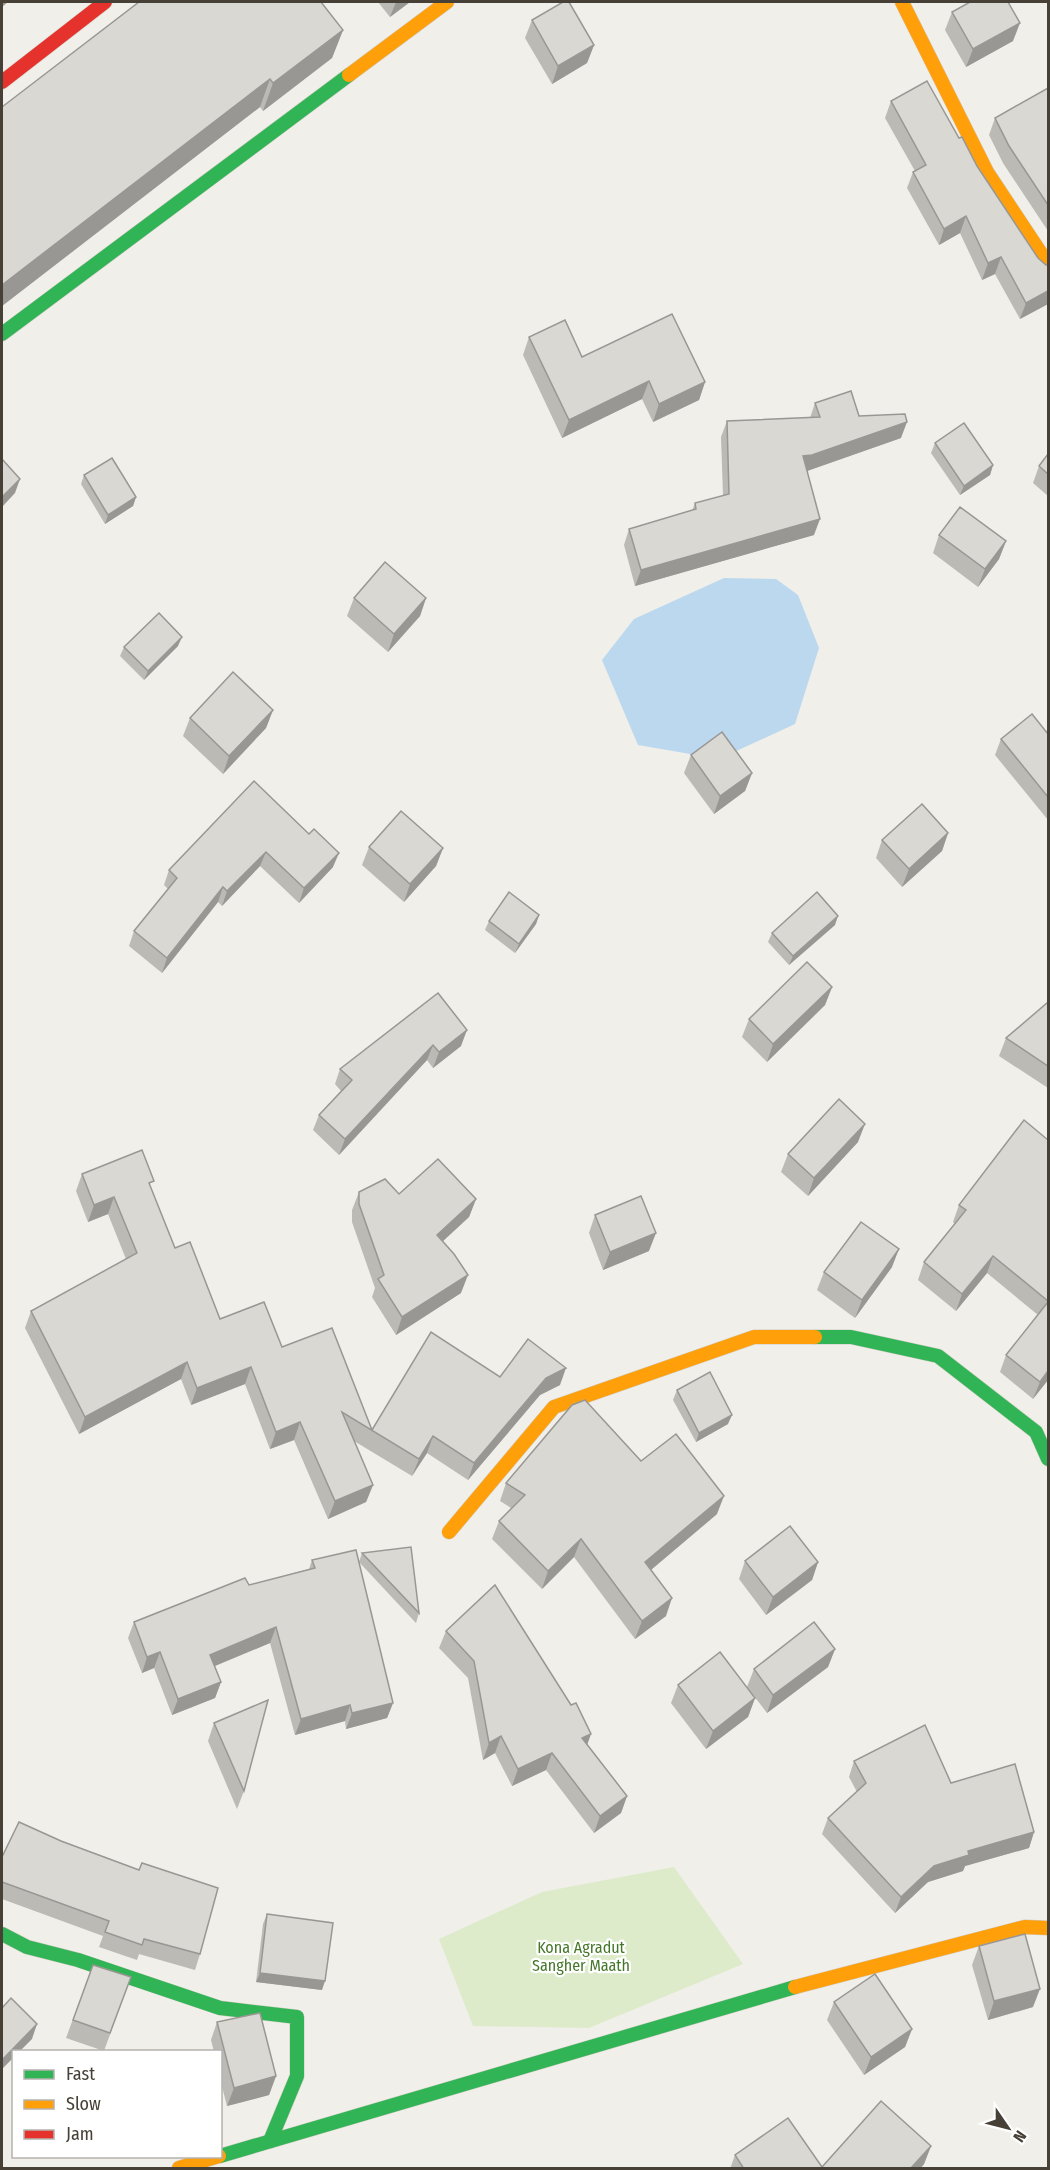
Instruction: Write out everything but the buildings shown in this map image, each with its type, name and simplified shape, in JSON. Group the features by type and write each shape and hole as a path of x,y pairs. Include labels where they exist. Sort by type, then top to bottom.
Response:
{"street":[{"path":"2,82 105,2"},
{"path":"2,334 447,2"},
{"path":"902,2 987,172 1048,264"},
{"path":"449,1532 554,1407 754,1337 851,1337 938,1356 1036,1432 1048,1459"},
{"path":"222,2155 730,2004 1025,1927 1048,1928"},
{"path":"2,1934 27,1947 78,1960 220,2008 297,2017 297,2076 270,2141"},
{"path":"179,2169 214,2158"}],"green space":[{"name":"Kona Agradut Sangher Maath","path":"674,1867 743,1964 589,2028 473,2026 439,1939 542,1892"}],"water":[{"path":"724,578 776,579 798,595 819,648 795,724 719,759 638,745 602,660 634,619"}],"traffic: fast":[{"path":"2,334 349,75"},
{"path":"815,1337 851,1337 938,1356 1036,1432 1048,1459"},
{"path":"2,1934 27,1947 78,1960 220,2008 297,2017 297,2076 270,2141"},
{"path":"222,2155 795,1987"}],"traffic: slow":[{"path":"349,75 447,2"},
{"path":"902,2 987,172 1048,264"},
{"path":"449,1532 554,1407 754,1337 815,1337"},
{"path":"795,1987 1025,1927 1048,1928"},
{"path":"179,2168 212,2158"}],"traffic: jam":[{"path":"2,82 105,2"}]}
